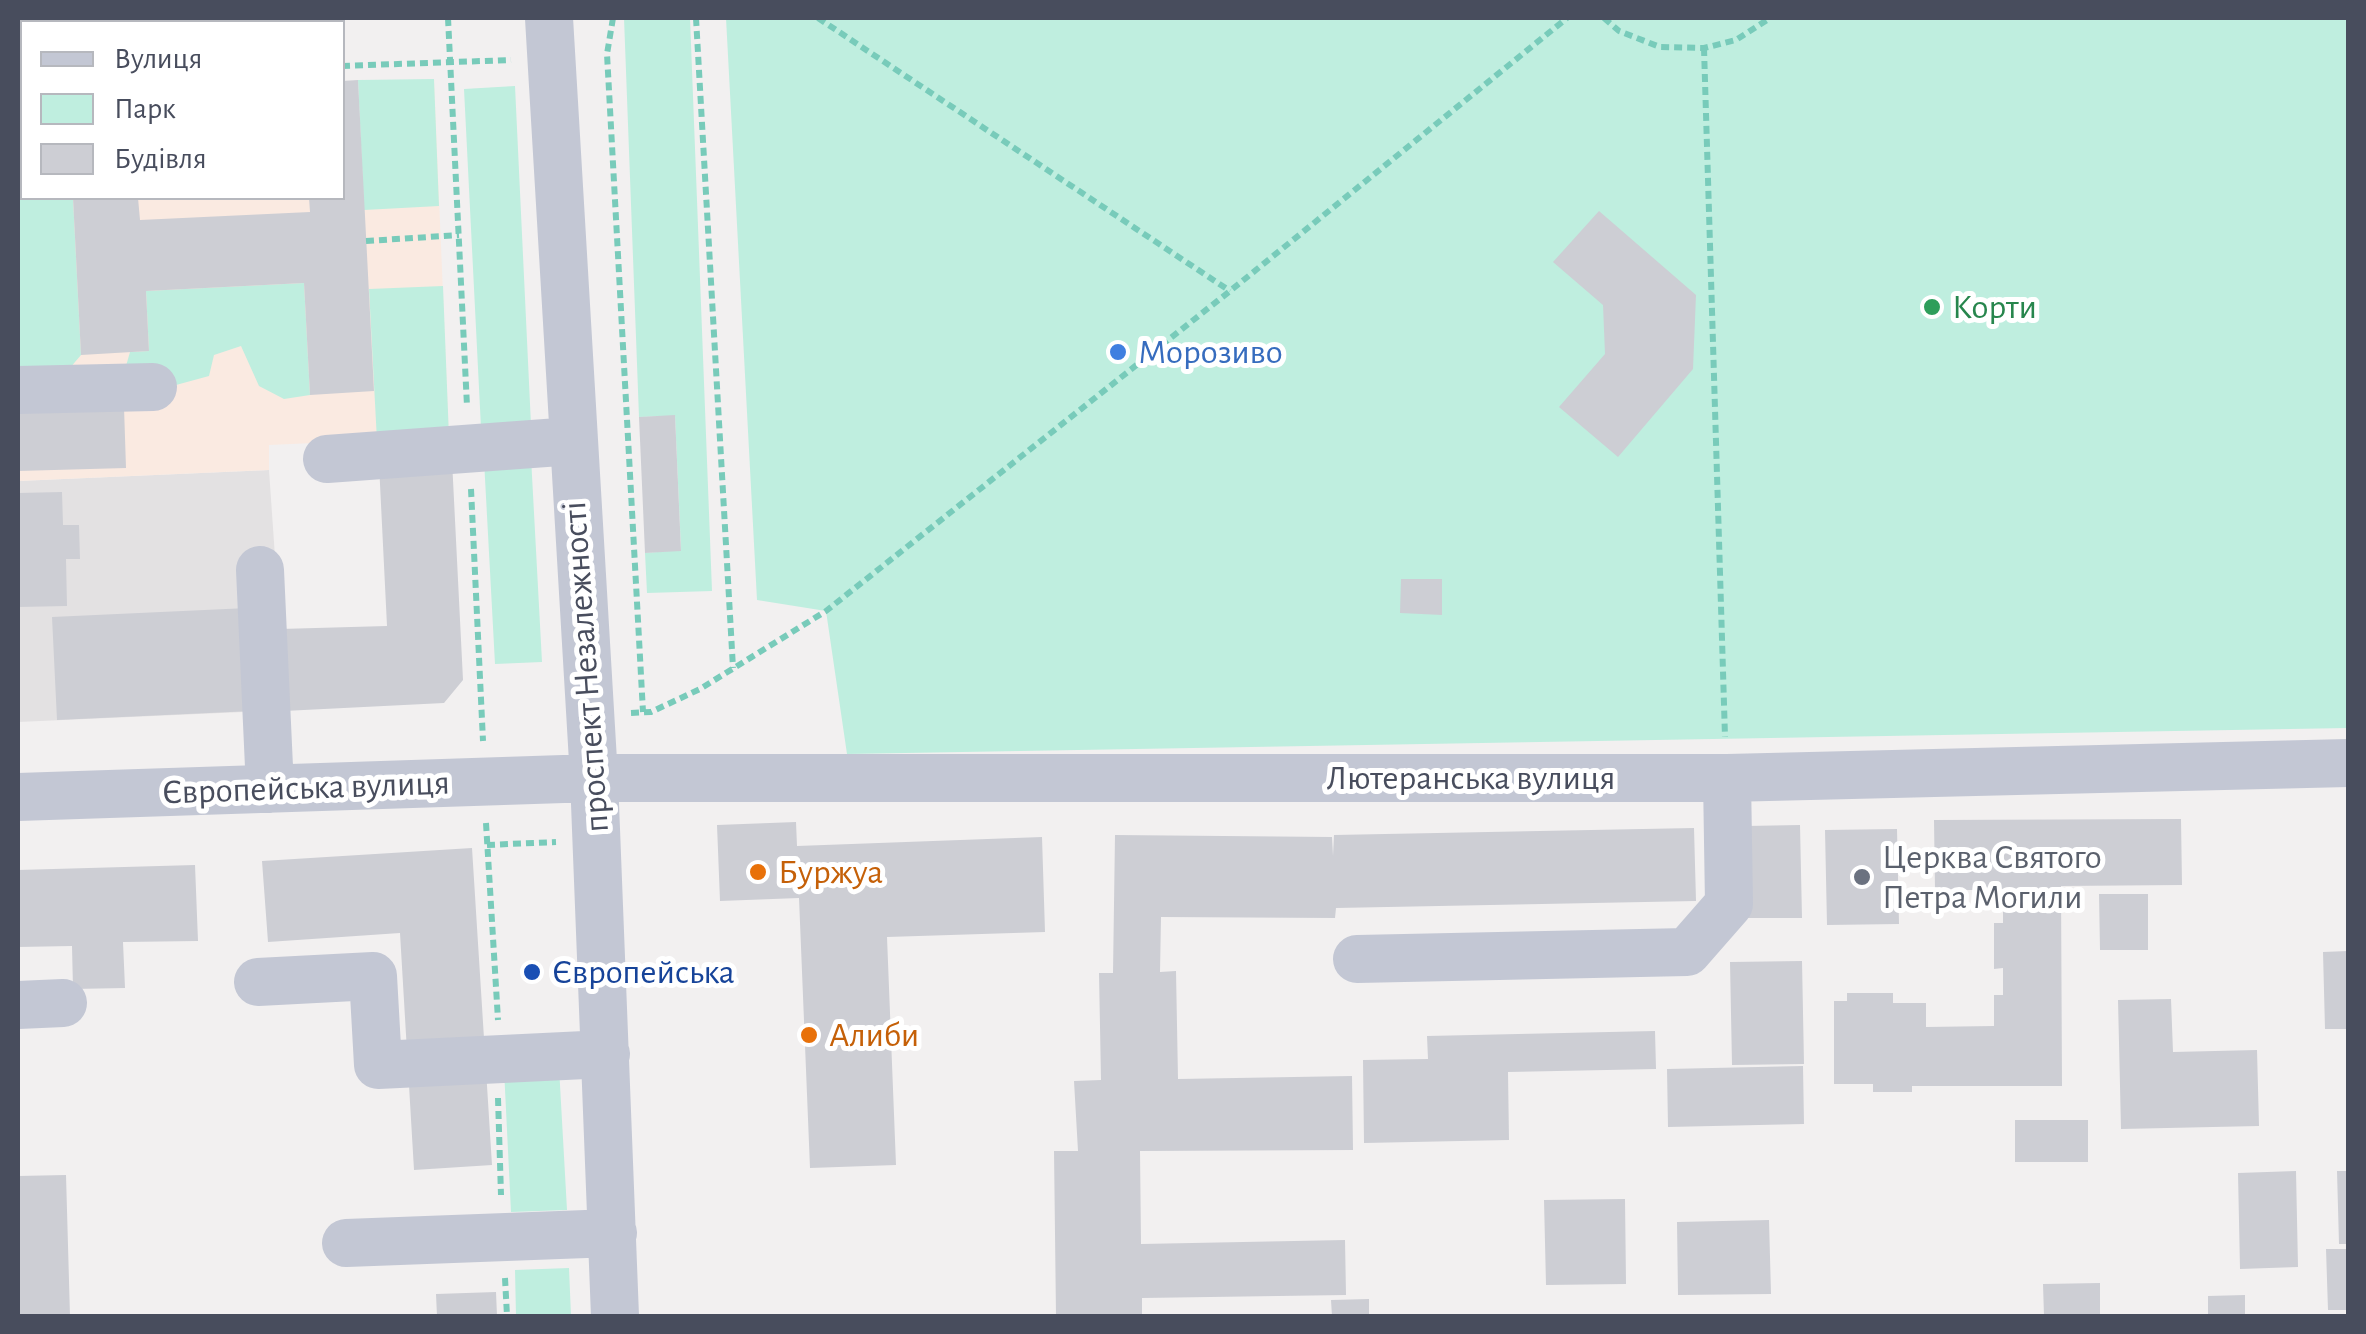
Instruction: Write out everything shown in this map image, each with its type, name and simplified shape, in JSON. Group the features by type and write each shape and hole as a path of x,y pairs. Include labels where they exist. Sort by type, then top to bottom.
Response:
{"street":[{"name":"проспект Незалежності","path":"550,38 594,778 616,1316"},
{"path":"18,390 154,387"},
{"path":"327,459 573,441"},
{"path":"260,570 270,789"},
{"name":"Лютеранська вулиця","path":"594,778 1727,778 2348,764"},
{"name":"Європейська вулиця","path":"18,797 594,778"},
{"path":"1357,959 1687,952 1729,904 1727,778"},
{"path":"258,982 374,976 378,1064 606,1054"},
{"path":"346,1244 613,1234"}],"path":[{"path":"613,18 607,54 643,712"},
{"path":"696,18 734,668"},
{"path":"818,18 1230,291"},
{"path":"590,714 651,712 700,689 826,610 1567,18"},
{"path":"1604,18 1619,30 1660,47 1704,48 1736,40 1770,18"},
{"path":"345,66 550,38"},
{"path":"1704,48 1727,778"},
{"path":"366,241 459,235"},
{"path":"488,845 597,841"}],"shaded area":[{"path":"434,79 449,437 269,445 269,470 18,481 18,96 20,200 345,200 345,194"},
{"path":"269,470 280,629 266,711 18,722 18,481"}],"green space":[{"path":"624,18 690,18 712,591 647,593 645,553 681,550 675,416 639,417"},
{"path":"726,18 2348,18 2348,728 847,754 826,611 757,600"},
{"path":"434,79 439,206 364,210 358,80"},
{"path":"515,86 531,425 481,428 464,89"},
{"path":"18,183 20,200 73,200 81,355 69,369 18,367"},
{"path":"304,283 310,395 284,399 259,386 241,346 214,355 209,376 165,388 124,373 130,352 149,351 146,291"},
{"path":"443,286 449,437 377,441 369,289"},
{"path":"531,457 542,662 495,664 484,460"},
{"path":"559,1067 567,1210 511,1212 504,1069"},
{"path":"569,1268 571,1316 516,1316 515,1270"}],"building":[{"path":"358,80 374,391 310,395 304,283 146,291 149,351 81,355 73,200 138,200 140,220 310,212 309,200 345,200 345,81"},
{"path":"18,96 20,96 20,182"},
{"path":"1599,211 1696,295 1693,369 1618,457 1559,407 1605,354 1603,305 1553,262"},
{"path":"124,407 126,468 18,471 18,409"},
{"path":"675,415 681,551 645,553 639,417"},
{"path":"452,460 463,680 444,703 284,711 280,629 387,626 379,464"},
{"path":"62,492 63,525 79,525 80,559 66,559 67,606 18,607 18,493"},
{"path":"1401,579 1442,579 1442,615 1400,613"},
{"path":"248,608 252,711 57,720 52,617"},
{"path":"2181,819 2182,885 2061,886 2062,1086 1912,1086 1912,1092 1873,1092 1873,1084 1834,1084 1834,1001 1847,1001 1847,993 1893,993 1893,1003 1926,1003 1926,1027 1994,1026 1994,995 2003,995 2003,968 1994,969 1994,923 2003,923 2003,911 2015,912 2014,890 1935,890 1934,820"},
{"path":"796,822 797,846 1042,837 1045,932 887,937 896,1165 810,1168 799,898 720,901 717,825"},
{"path":"1800,825 1802,918 1747,918 1746,826"},
{"path":"1694,828 1696,901 1336,908 1335,918 1161,917 1160,972 1176,971 1178,1079 1352,1076 1353,1150 1140,1151 1141,1244 1345,1240 1346,1295 1142,1298 1142,1316 1056,1316 1054,1151 1078,1151 1074,1081 1101,1080 1099,973 1113,973 1115,835 1332,837 1333,856 1334,835"},
{"name":"Церква Святого Петра Могили","path":"1897,829 1899,924 1827,925 1825,830"},
{"path":"472,848 492,1165 414,1170 400,933 268,942 262,861"},
{"path":"195,865 198,941 123,942 125,988 73,989 72,946 18,947 18,870"},
{"path":"2099,894 2148,894 2148,950 2100,950"},
{"path":"2348,951 2348,1029 2325,1029 2323,952"},
{"path":"1802,961 1804,1064 1732,1065 1730,962"},
{"path":"2171,999 2173,1052 2257,1050 2259,1126 2121,1129 2118,1000"},
{"path":"1655,1031 1656,1069 1508,1072 1509,1140 1364,1143 1363,1060 1428,1059 1427,1036"},
{"path":"1803,1066 1804,1124 1668,1127 1667,1069"},
{"path":"2015,1120 2088,1120 2088,1162 2015,1162"},
{"path":"2296,1171 2298,1267 2240,1269 2238,1173"},
{"path":"2337,1171 2348,1171 2348,1244 2339,1244"},
{"path":"66,1175 70,1316 18,1316 18,1176"},
{"path":"1625,1199 1626,1284 1546,1285 1544,1200"},
{"path":"1769,1220 1771,1294 1678,1295 1677,1222"},
{"path":"2326,1249 2348,1249 2348,1310 2328,1310"},
{"path":"2100,1283 2100,1316 2044,1316 2043,1284"},
{"path":"496,1292 497,1316 437,1316 436,1294"},
{"path":"2245,1295 2245,1316 2208,1316 2208,1296"},
{"path":"1369,1299 1369,1316 1332,1316 1331,1300"}],"place":[{"name":"Корти","path":"1932,307"},
{"name":"Морозиво","path":"1118,352"},
{"name":"Буржуа","path":"758,872"},
{"name":"Церква Святого Петра Могили","path":"1862,877"},
{"name":"Європейська","path":"532,972"},
{"name":"Алиби","path":"809,1035"}]}
